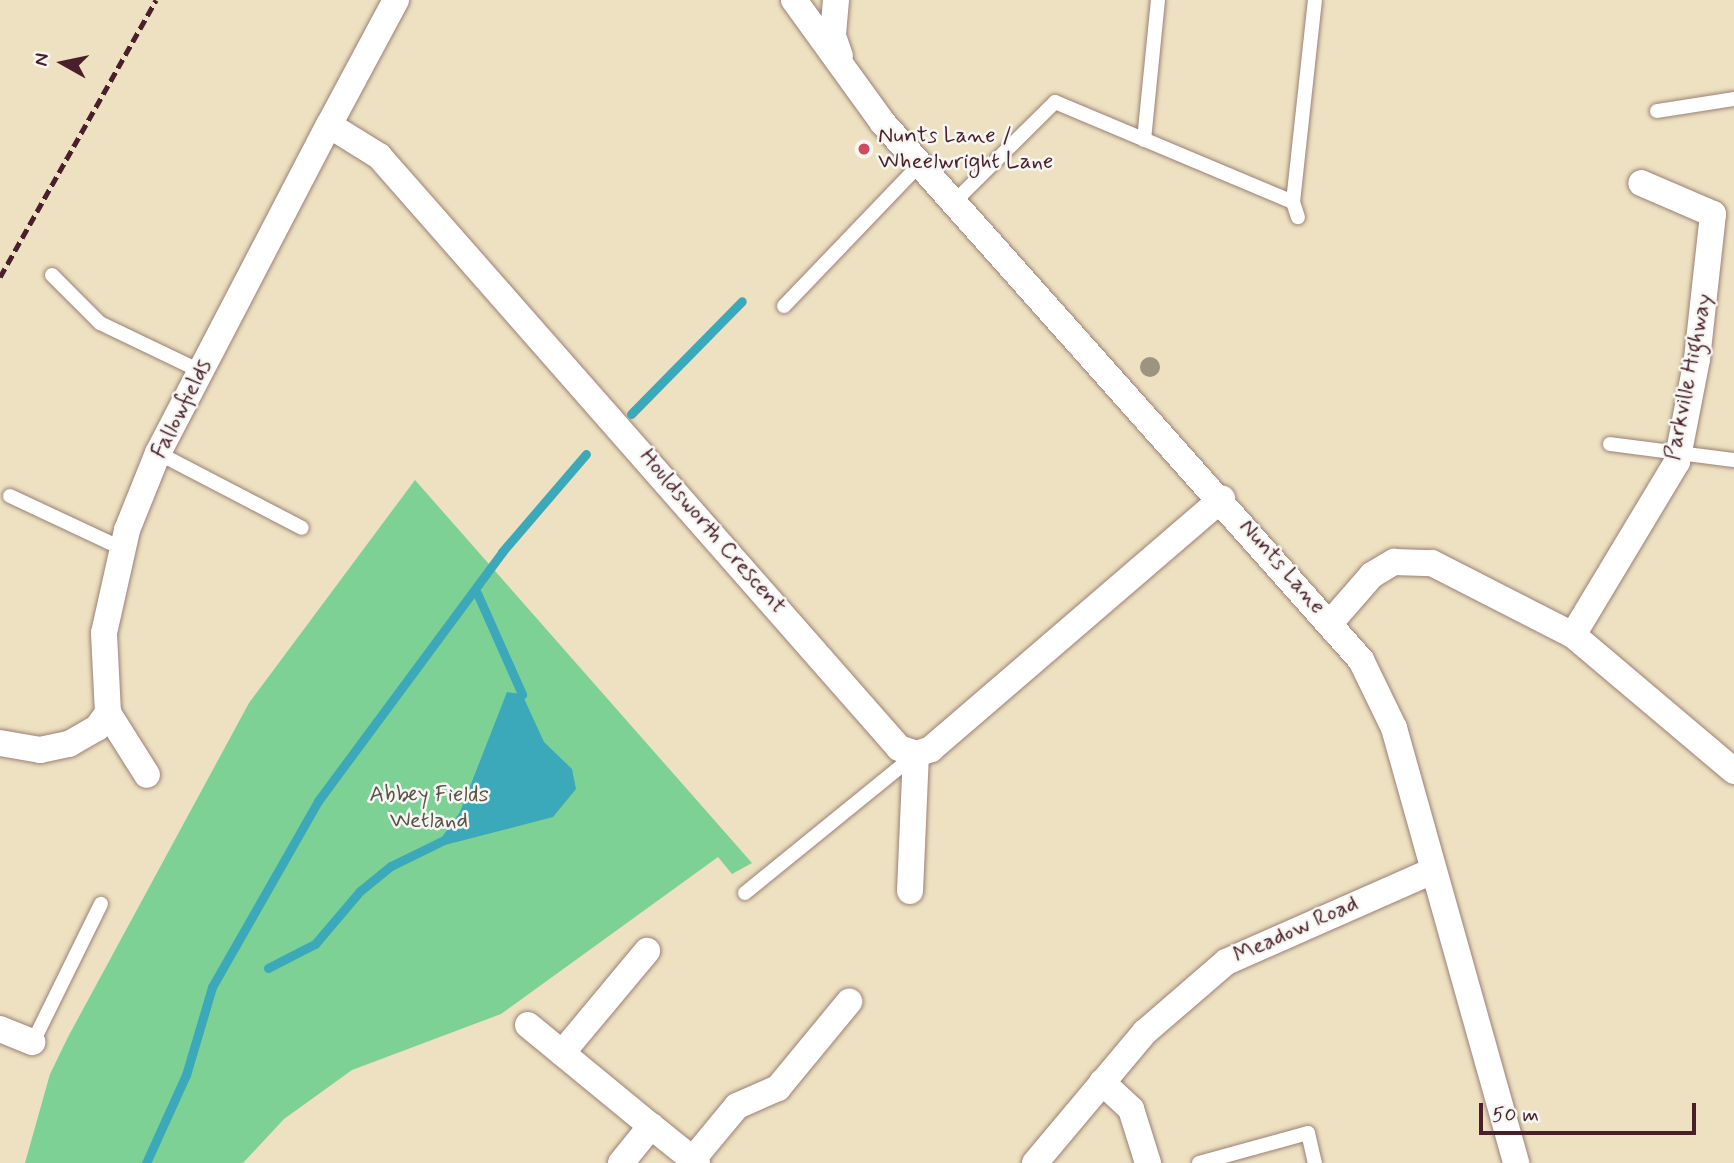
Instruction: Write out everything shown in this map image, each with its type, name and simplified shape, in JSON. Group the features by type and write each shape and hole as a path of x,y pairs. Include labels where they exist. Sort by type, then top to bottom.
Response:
{"street":[{"path":"329,125 396,0"},
{"name":"Nunts Lane","path":"794,0 852,80 920,164 1331,622 1385,703 1430,872 1516,1163"},
{"name":"Nunts Lane","path":"836,0 833,36 852,80"},
{"name":"Fallowfields","path":"147,775 108,713 104,633 121,548 158,453 329,125"},
{"name":"Houldsworth Crescent","path":"329,125 379,156 899,748 916,754"},
{"name":"Parkville Highway","path":"1573,635 1619,565 1679,452 1697,359 1713,214 1641,183"},
{"path":"910,891 916,754 931,749 1222,499"},
{"path":"1331,622 1372,575 1413,559 1450,570 1573,635 1734,771"},
{"path":"0,743 40,750 69,744 97,729 108,713"},
{"name":"Meadow Road","path":"1035,1163 1144,1032 1226,962 1430,872"},
{"path":"562,1053 647,951"},
{"path":"528,1025 695,1161 737,1106 778,1088 849,1002"},
{"path":"0,1029 33,1042"},
{"path":"1101,1082 1131,1109 1148,1163"},
{"path":"621,1163 651,1126"}],"lane":[{"path":"1144,140 1158,0"},
{"path":"1298,217 1293,202 1315,0"},
{"path":"1657,110 1734,99"},
{"path":"954,202 1055,102 1293,202"},
{"path":"784,306 920,164"},
{"path":"52,275 100,323 200,371"},
{"path":"1610,444 1734,460"},
{"path":"158,453 302,528"},
{"path":"10,496 121,548"},
{"path":"745,893 916,754"},
{"path":"33,1042 101,904"},
{"path":"1199,1163 1308,1133 1315,1163"}],"green space":[{"name":"Abbey Fields Wetland","path":"415,480 752,863 732,874 718,857 501,1014 352,1070 284,1119 243,1163 25,1163 50,1074 68,1037 249,703"}],"water":[{"path":"507,692 522,694 544,742 572,769 576,789 553,817 445,845 442,837 460,812"}],"waterway":[{"path":"631,414 742,301"},
{"path":"146,1163 186,1075 212,987 318,801 502,552 586,454"},
{"path":"477,593 522,694"},
{"path":"268,968 315,944 360,891 391,866 444,840"}],"railway":[{"path":"0,277 156,0"}],"place":[{"name":"Nunts Lane / Wheelwright Lane","path":"864,149"}]}
